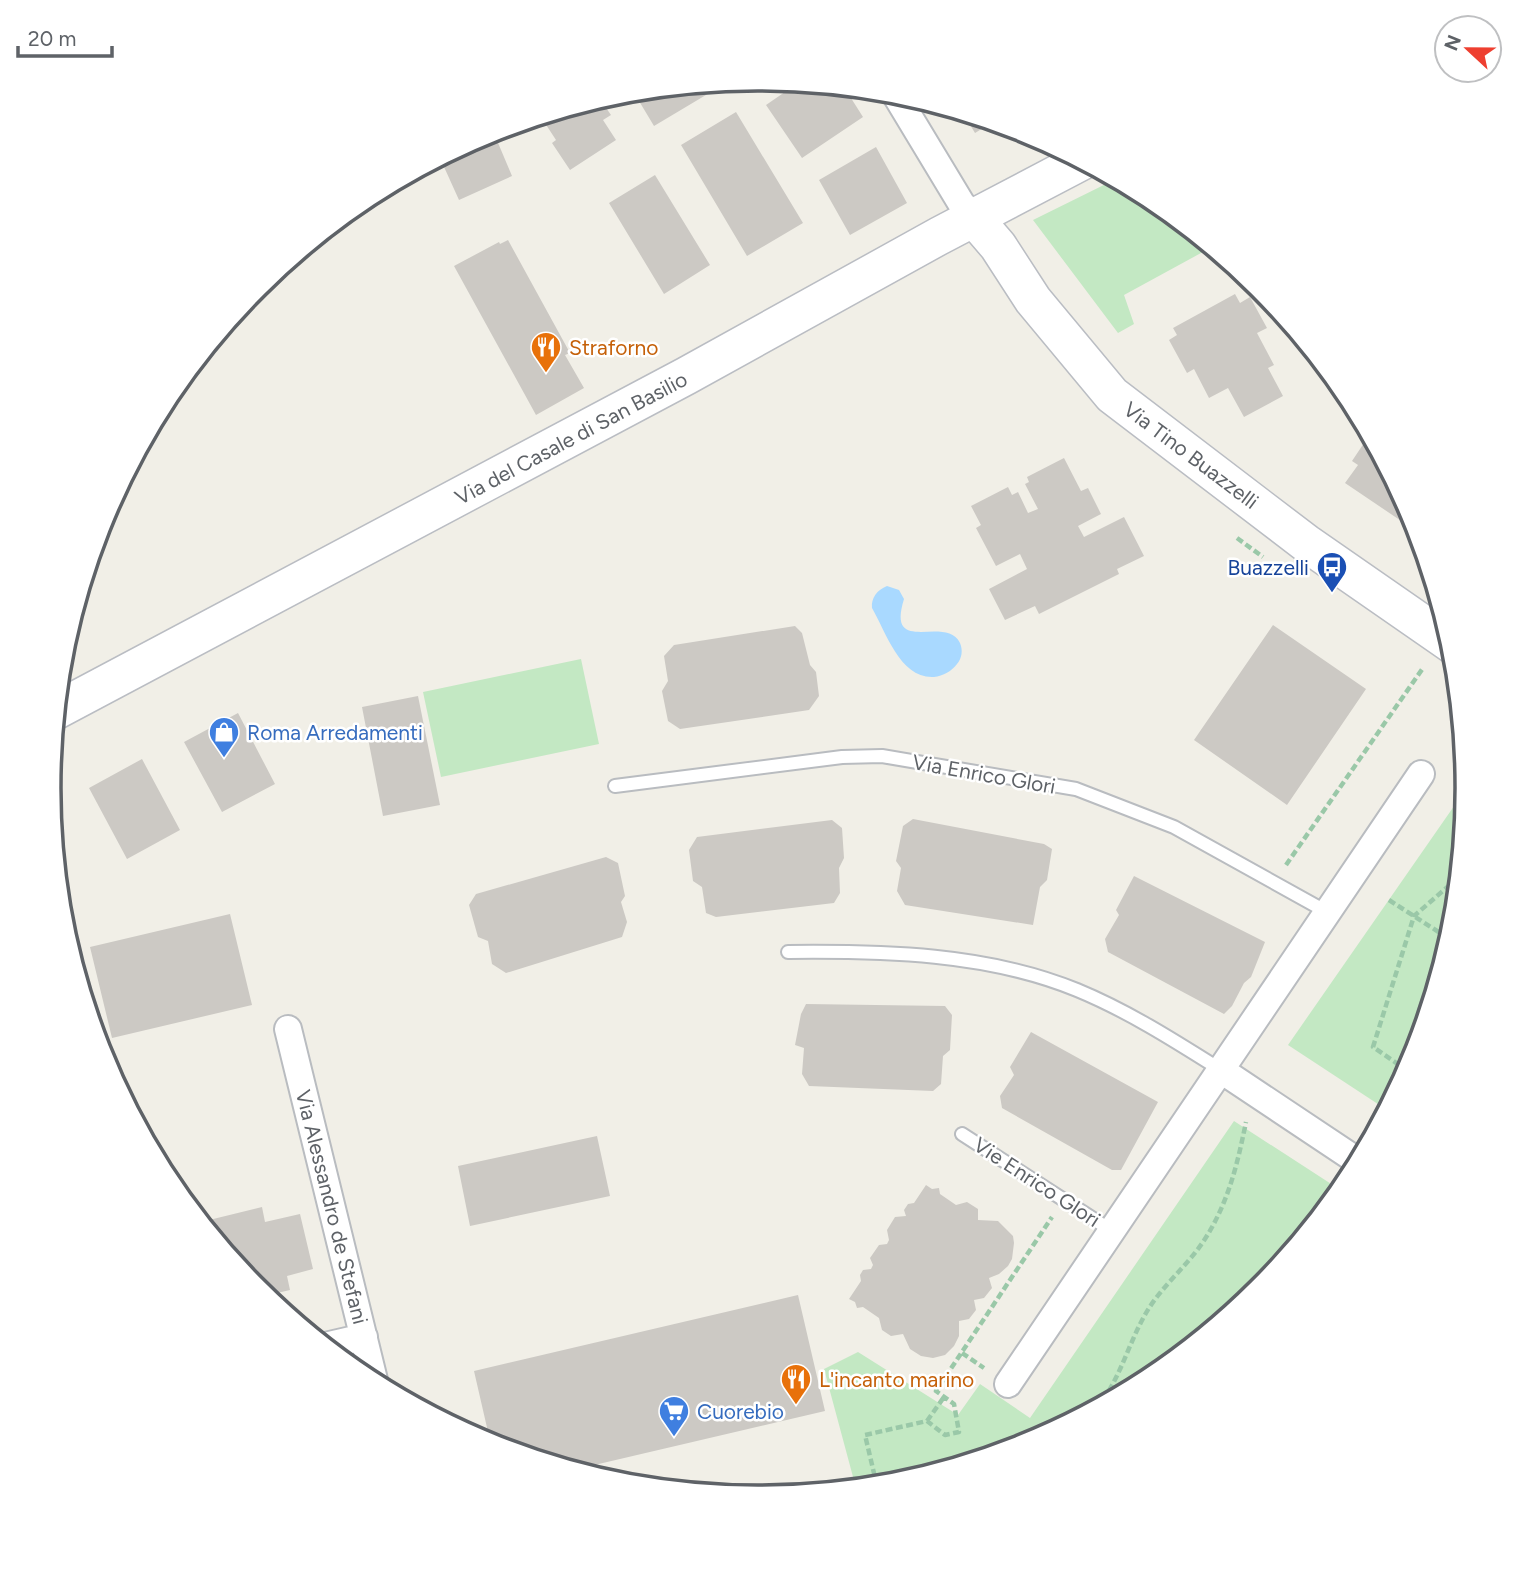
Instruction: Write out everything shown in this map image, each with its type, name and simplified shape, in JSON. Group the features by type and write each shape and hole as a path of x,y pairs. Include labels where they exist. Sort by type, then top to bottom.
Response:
{"street":[{"path":"903,107 961,203 974,218"},
{"name":"Via del Casale di San Basilio","path":"66,705 686,376 1072,166"},
{"name":"Via Tino Buazzelli","path":"974,218 998,246 1033,300 1112,396 1306,543 1438,635"},
{"path":"1008,1384 1421,774"},
{"name":"Via Alessandro de Stefani","path":"288,1029 371,1368"},
{"path":"1221,1070 1350,1157"},
{"path":"336,1343 364,1337"}],"lane":[{"name":"Via Enrico Glori","path":"614,786 842,757 882,757 1076,789 1174,827 1328,912"},
{"path":"788,952 917,955 989,965 1044,978 1077,990 1121,1012 1221,1070"},
{"name":"Vie Enrico Glori","path":"962,1134 1112,1231"}],"path":[{"path":"1237,538 1262,557"},
{"path":"1301,841 1423,668"},
{"path":"1399,1065 1373,1047 1414,916 1449,886"},
{"path":"1389,900 1440,933"},
{"path":"1110,1390 1147,1311 1202,1243 1217,1218 1236,1174 1246,1122"},
{"path":"927,1421 945,1435 959,1432 954,1404 936,1391 1064,1199"},
{"path":"875,1476 865,1435 927,1421 944,1397"}],"green space":[{"path":"1106,184 1146,209 1203,252 1124,295 1134,324 1118,333 1033,220"},
{"path":"581,659 599,744 441,777 423,692"},
{"path":"1455,804 1450,880 1432,969 1403,1055 1380,1105 1288,1045"},
{"path":"1234,1121 1332,1185 1312,1213 1252,1282 1183,1342 1146,1368 1067,1414 983,1449 939,1462 854,1479 824,1369 858,1352 958,1415 980,1384 1030,1418"}],"water":[{"path":"887,586 899,590 904,599 901,616 903,626 910,631 943,632 953,635 960,643 960,659 950,671 934,677 922,676 903,662 872,608 875,595"}],"building":[{"path":"785,92 850,97 863,117 802,158 766,105"},
{"path":"709,93 654,126 640,102"},
{"path":"607,109 611,115 603,120 616,140 570,170 552,143 556,140 546,124"},
{"path":"736,112 803,223 747,256 681,145"},
{"path":"970,124 983,128 975,133"},
{"path":"498,142 512,176 459,200 444,166"},
{"path":"876,147 907,203 850,235 819,180"},
{"path":"655,175 710,265 664,294 609,203"},
{"path":"508,240 570,353 565,355 584,388 536,415 454,266 499,242 500,244"},
{"path":"1235,294 1240,303 1250,297 1267,328 1257,333 1274,365 1268,368 1283,396 1244,417 1228,388 1209,398 1194,369 1187,373 1169,340 1177,335 1173,328"},
{"path":"1364,443 1403,522 1345,483 1358,465 1352,461"},
{"path":"1064,458 1081,491 1088,488 1101,514 1078,526 1084,537 1124,517 1144,556 1117,569 1119,574 1039,614 1035,606 1005,620 989,589 1027,569 1020,554 996,566 976,528 981,525 971,506 1008,487 1012,495 1018,492 1028,513 1038,509 1025,484 1029,482 1027,477"},
{"path":"1273,625 1366,689 1287,805 1194,740"},
{"path":"795,626 802,633 810,665 816,672 819,696 809,710 680,729 668,721 662,691 668,681 664,656 674,645"},
{"path":"418,696 440,805 383,816 362,707"},
{"path":"238,713 275,784 222,812 184,742"},
{"path":"142,759 180,830 127,859 89,788"},
{"path":"913,819 1044,844 1052,849 1047,880 1040,887 1033,925 905,905 897,891 901,868 896,861 903,826"},
{"path":"832,820 842,828 844,858 839,868 840,893 834,903 716,917 706,913 702,887 693,881 689,850 697,837"},
{"path":"606,857 618,863 625,896 621,902 627,922 622,937 506,973 492,964 488,941 478,937 469,905 476,894"},
{"path":"1134,876 1265,942 1251,977 1244,983 1232,1006 1224,1014 1108,952 1105,939 1119,915 1116,910"},
{"path":"230,914 252,1005 112,1038 90,947"},
{"path":"806,1004 945,1006 952,1015 950,1050 943,1056 941,1084 933,1091 809,1086 802,1074 804,1048 795,1045 801,1014"},
{"path":"1031,1032 1158,1102 1121,1170 1112,1170 1002,1108 1000,1096 1014,1075 1010,1067"},
{"path":"597,1136 610,1196 470,1226 458,1166"},
{"path":"926,1185 932,1189 939,1188 940,1194 956,1205 967,1202 978,1209 978,1220 998,1221 1013,1236 1014,1243 1012,1259 1008,1266 989,1278 992,1288 984,1298 974,1300 976,1310 969,1319 959,1321 959,1336 954,1346 945,1355 933,1358 921,1356 910,1349 903,1334 891,1336 882,1330 879,1318 863,1307 857,1308 855,1302 849,1299 861,1281 863,1270 871,1269 873,1265 870,1258 879,1245 887,1244 887,1230 895,1217 906,1216 904,1210 908,1204 914,1203"},
{"path":"262,1207 265,1222 300,1214 313,1269 287,1276 290,1290 277,1293 211,1220"},
{"path":"798,1295 825,1411 593,1465 534,1449 488,1431 474,1371"}],"place":[{"name":"Straforno","path":"546,374"},
{"name":"Buazzelli","path":"1332,594"},
{"name":"Roma Arredamenti","path":"224,759"},
{"name":"L'incanto marino","path":"796,1406"},
{"name":"Cuorebio","path":"674,1438"}]}
